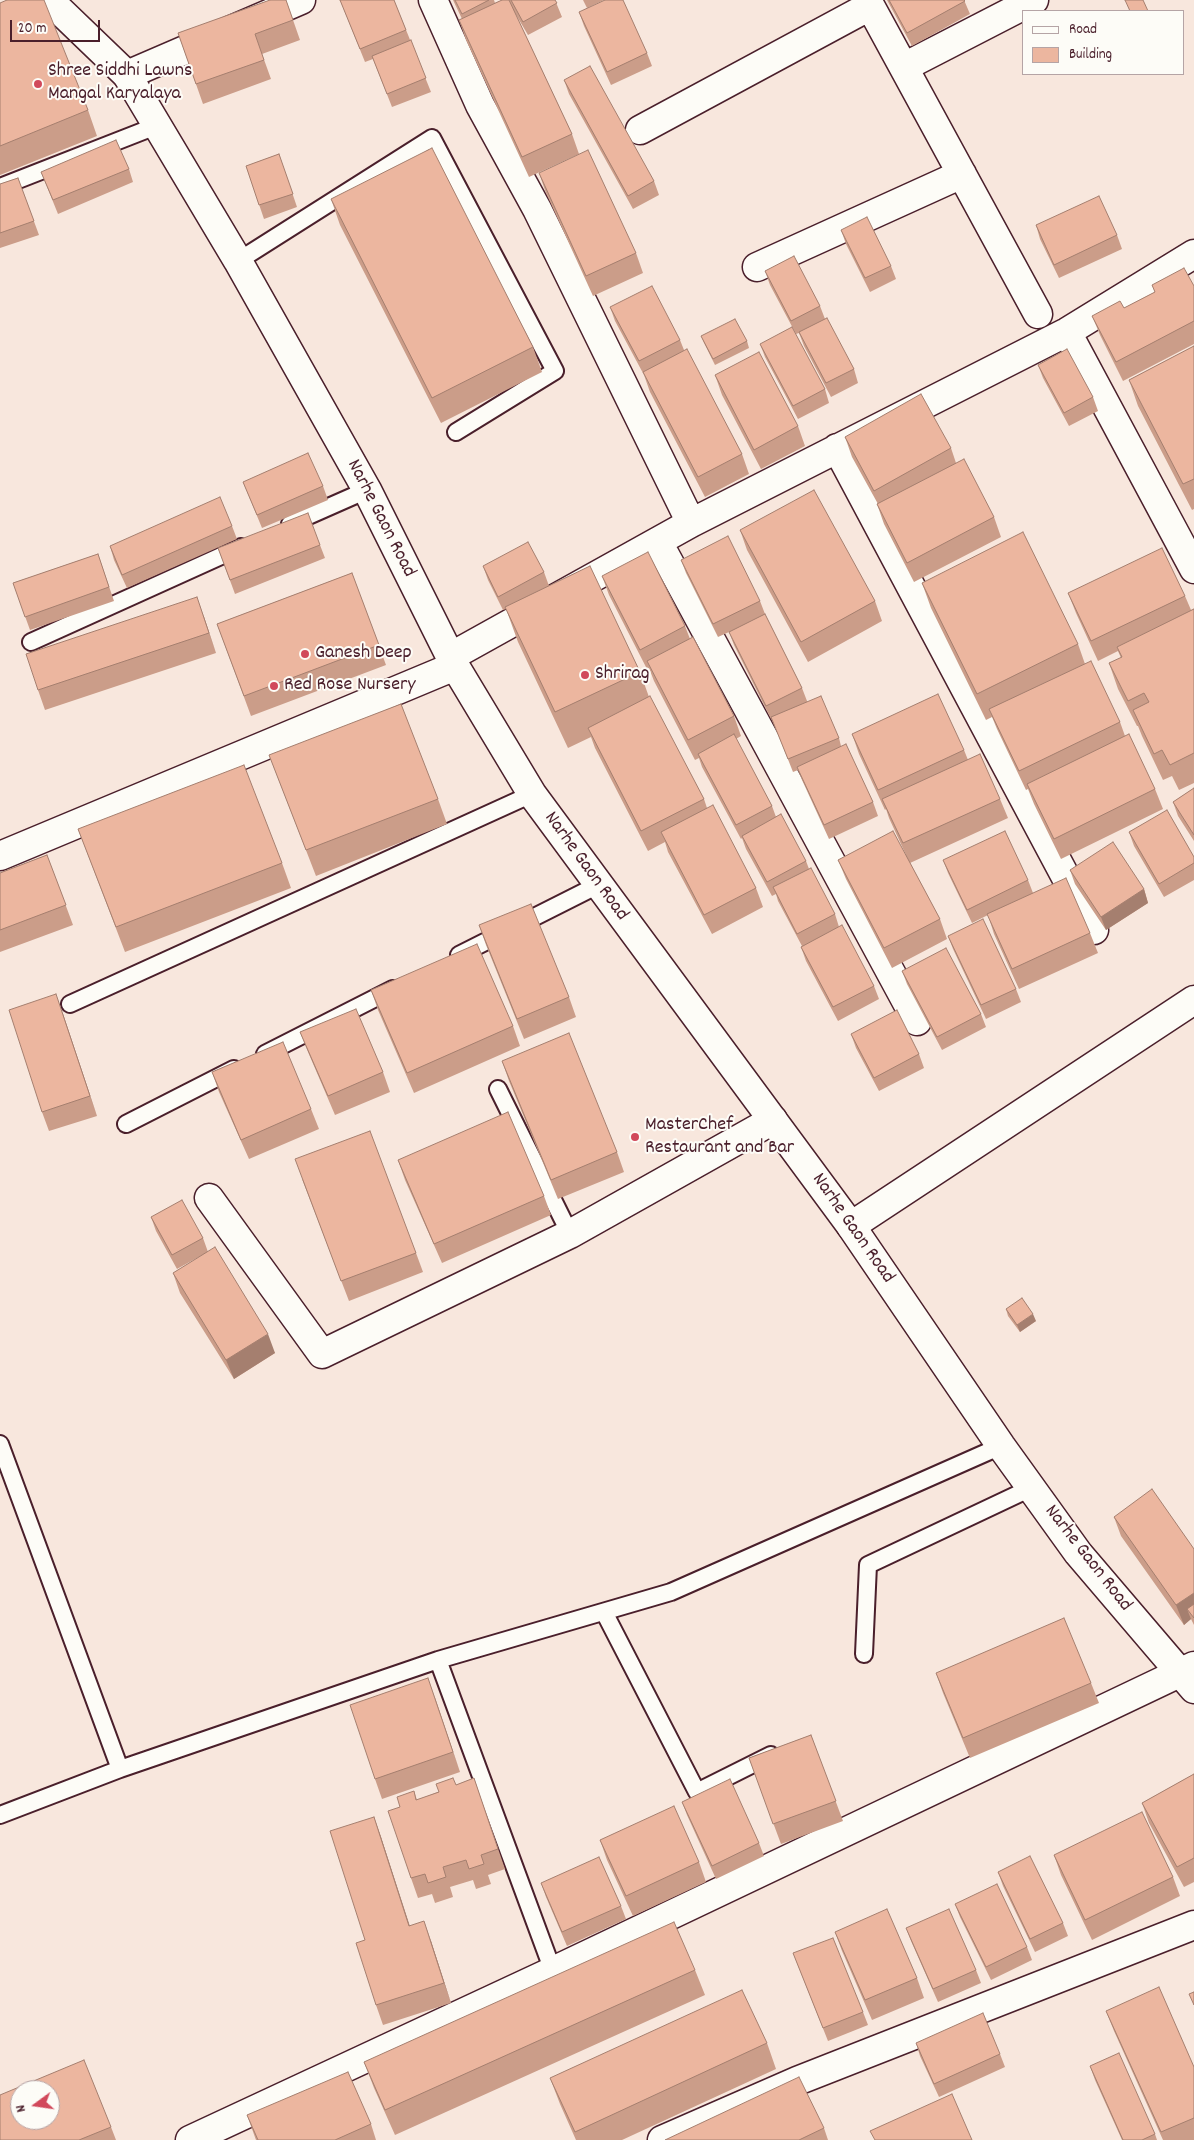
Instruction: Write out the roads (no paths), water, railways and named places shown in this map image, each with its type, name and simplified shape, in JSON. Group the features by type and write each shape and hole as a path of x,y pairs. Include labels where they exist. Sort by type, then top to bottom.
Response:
{"street":[{"name":"Narhe Gaon Road","path":"49,0 127,75 238,261 367,490 453,661 532,794 851,1226 1001,1446 1078,1553 1189,1676"},
{"path":"127,75 300,0"},
{"path":"432,0 480,105 537,209 691,523"},
{"path":"904,67 1034,0"},
{"path":"640,130 868,3 1038,314"},
{"path":"757,267 962,174"},
{"path":"0,856 453,661 691,523 1067,332 1194,254"},
{"path":"1067,332 1194,569"},
{"path":"837,448 1094,930"},
{"path":"658,542 917,1021"},
{"path":"851,1226 1194,1000"},
{"path":"209,1198 322,1354 570,1234 773,1120"},
{"path":"190,2140 1189,1676"},
{"path":"662,2140 797,2081 1194,1925"}],"lane":[{"path":"0,187 156,126"},
{"path":"238,261 432,138 555,371 456,432"},
{"path":"276,531 367,490"},
{"path":"31,642 258,539"},
{"path":"70,1004 532,794"},
{"path":"446,962 598,885"},
{"path":"126,1124 411,980"},
{"path":"498,1089 570,1234"},
{"path":"0,1444 120,1769"},
{"path":"0,1816 120,1769 438,1660 671,1592 1001,1446"},
{"path":"864,1654 868,1565 1031,1488"},
{"path":"604,1612 697,1792 771,1755"},
{"path":"438,1660 553,1971"}],"place":[{"name":"Shree Siddhi Lawns Mangal Karyalaya","path":"38,84"},
{"name":"Ganesh Deep","path":"305,654"},
{"name":"Shrirag","path":"585,675"},
{"name":"Red Rose Nursery","path":"274,686"},
{"name":"MasterChef Restaurant and Bar","path":"635,1137"}]}
